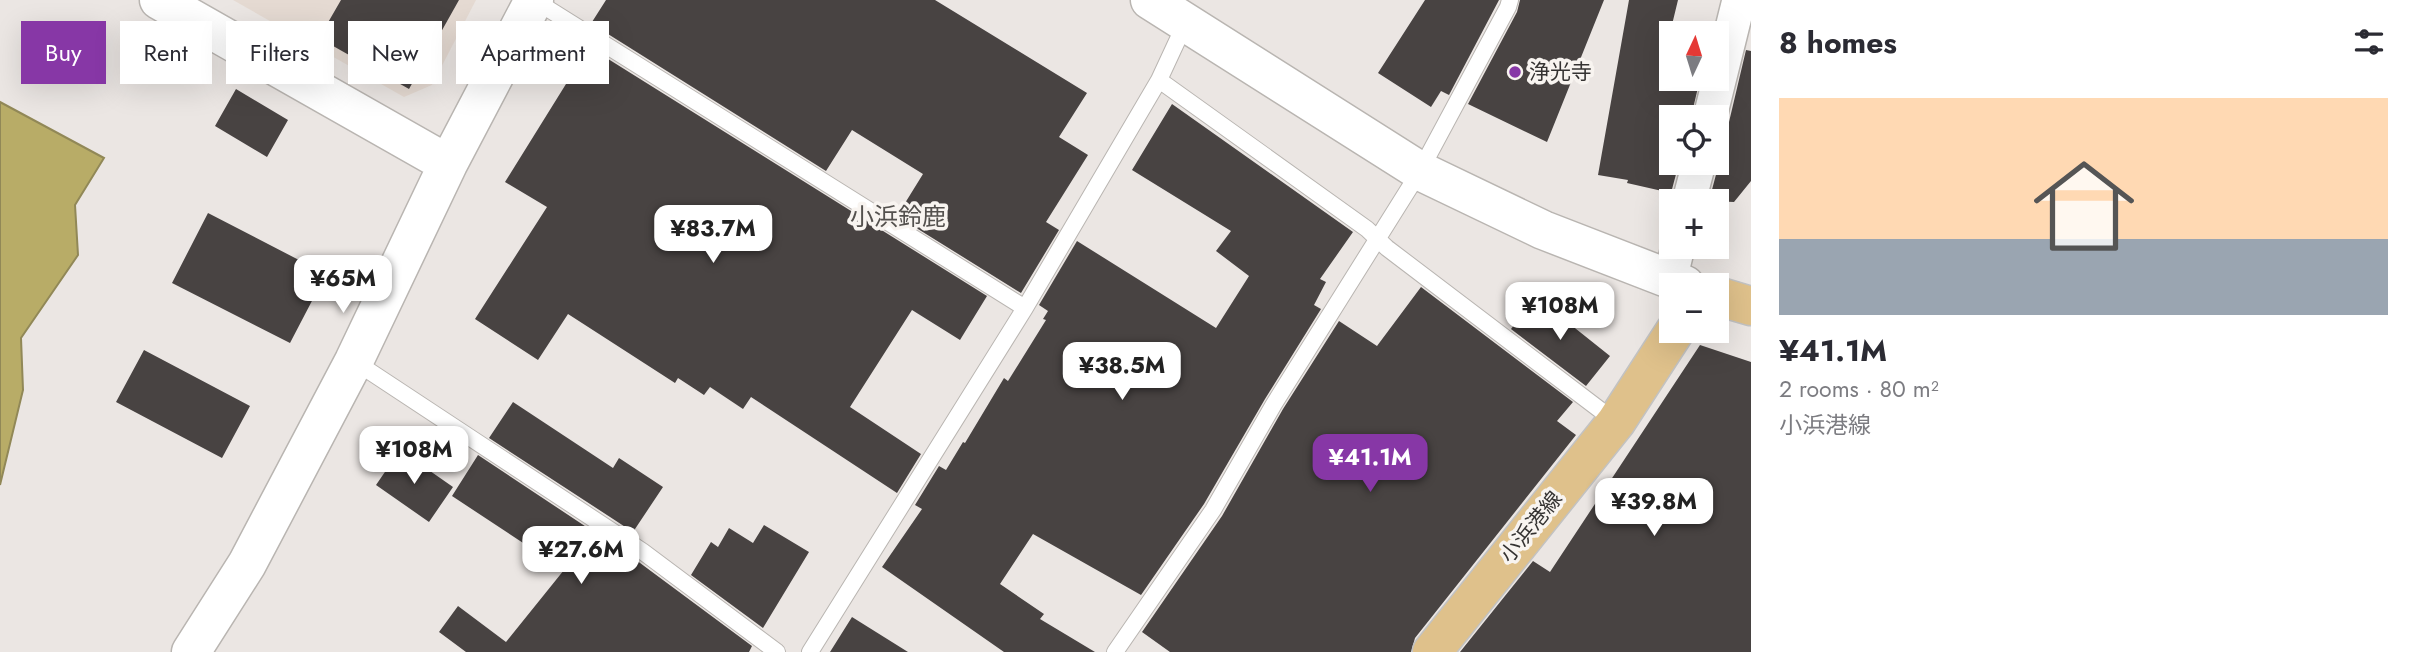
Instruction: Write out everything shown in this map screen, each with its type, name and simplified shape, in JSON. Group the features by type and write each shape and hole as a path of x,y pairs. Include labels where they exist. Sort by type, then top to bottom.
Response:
{"main road":[{"path":"1729,300 1751,306"},
{"name":"小浜港線","path":"1432,652 1616,422 1667,343"}],"street":[{"path":"159,0 448,164"},
{"path":"191,652 247,564 354,361 448,164 534,0"},
{"path":"1150,0 1190,12 1419,172 1543,230 1678,271"},
{"path":"1713,105 1739,0"}],"lane":[{"path":"534,0 1025,308"},
{"path":"1115,652 1213,510 1274,404 1419,172 1510,0"},
{"path":"810,652 1025,308 1160,80 1190,12"},
{"path":"1160,80 1378,239 1616,422"},
{"path":"354,361 642,551 777,652"}],"shaded area":[{"path":"233,0 476,0 465,21 456,21 456,39 442,66 442,21 348,21 348,65 334,57 334,21 270,21"},
{"path":"381,84 433,84 432,85 404,97"},
{"path":"0,102 104,158 75,205 78,255 21,338 23,390 0,485"}],"building":[{"path":"341,0 459,0 442,30 442,21 348,21 348,54 334,46 334,21 329,21"},
{"path":"606,0 935,0 1087,93 1059,137 1088,155 1046,222 1059,230 1021,293 897,216 923,174 852,130 826,171 609,35 609,21 593,21"},
{"path":"1425,0 1499,0 1449,95 1441,91 1431,107 1378,73"},
{"path":"1520,0 1604,0 1547,142 1468,104 1517,12"},
{"path":"1629,0 1678,0 1673,21 1659,21 1659,91 1697,91 1694,105 1659,105 1659,175 1676,175 1672,189 1659,190 1627,183 1628,180 1598,175"},
{"path":"1746,50 1751,51 1751,181 1734,202 1729,202 1729,189 1712,189 1716,175 1729,175 1729,122"},
{"path":"609,60 987,296 960,340 912,310 850,407 921,454 897,493 751,397 743,409 710,387 704,395 678,378 675,383 568,314 538,360 475,319 547,207 505,182 566,84 609,84"},
{"path":"236,89 288,120 267,157 215,126"},
{"path":"1172,104 1353,232 1320,279 1326,282 1314,305 1321,309 1204,504 1141,595 1033,534 1000,584 1044,614 1040,619 1095,652 1004,652 882,567 922,509 915,505 939,466 946,470 1004,378 1008,381 1046,320 1043,319 1048,311 1039,305 1077,241 1216,328 1249,276 1216,251 1231,231 1132,170"},
{"path":"208,213 326,274 290,343 172,283"},
{"path":"1421,287 1573,402 1557,421 1576,435 1415,638 1411,652 1170,652 1142,632 1222,516 1283,409 1339,321 1377,346"},
{"path":"1536,297 1610,356 1586,386 1511,329"},
{"path":"1700,345 1751,362 1751,652 1460,652 1533,561 1550,572"},
{"path":"144,350 250,406 222,458 116,402"},
{"path":"513,402 613,468 619,458 663,487 633,532 489,438"},
{"path":"400,450 453,487 429,522 376,485"},
{"path":"478,455 636,560 752,646 749,652 466,652 439,632 458,606 506,642 564,570 452,496"},
{"path":"764,525 809,552 763,628 691,575 711,542 718,547 729,528 753,543"},
{"path":"852,617 908,652 830,652"}],"place":[{"name":"浄光寺","path":"1515,72"}],"district":[{"name":"小浜鈴鹿","path":"898,216"}]}
